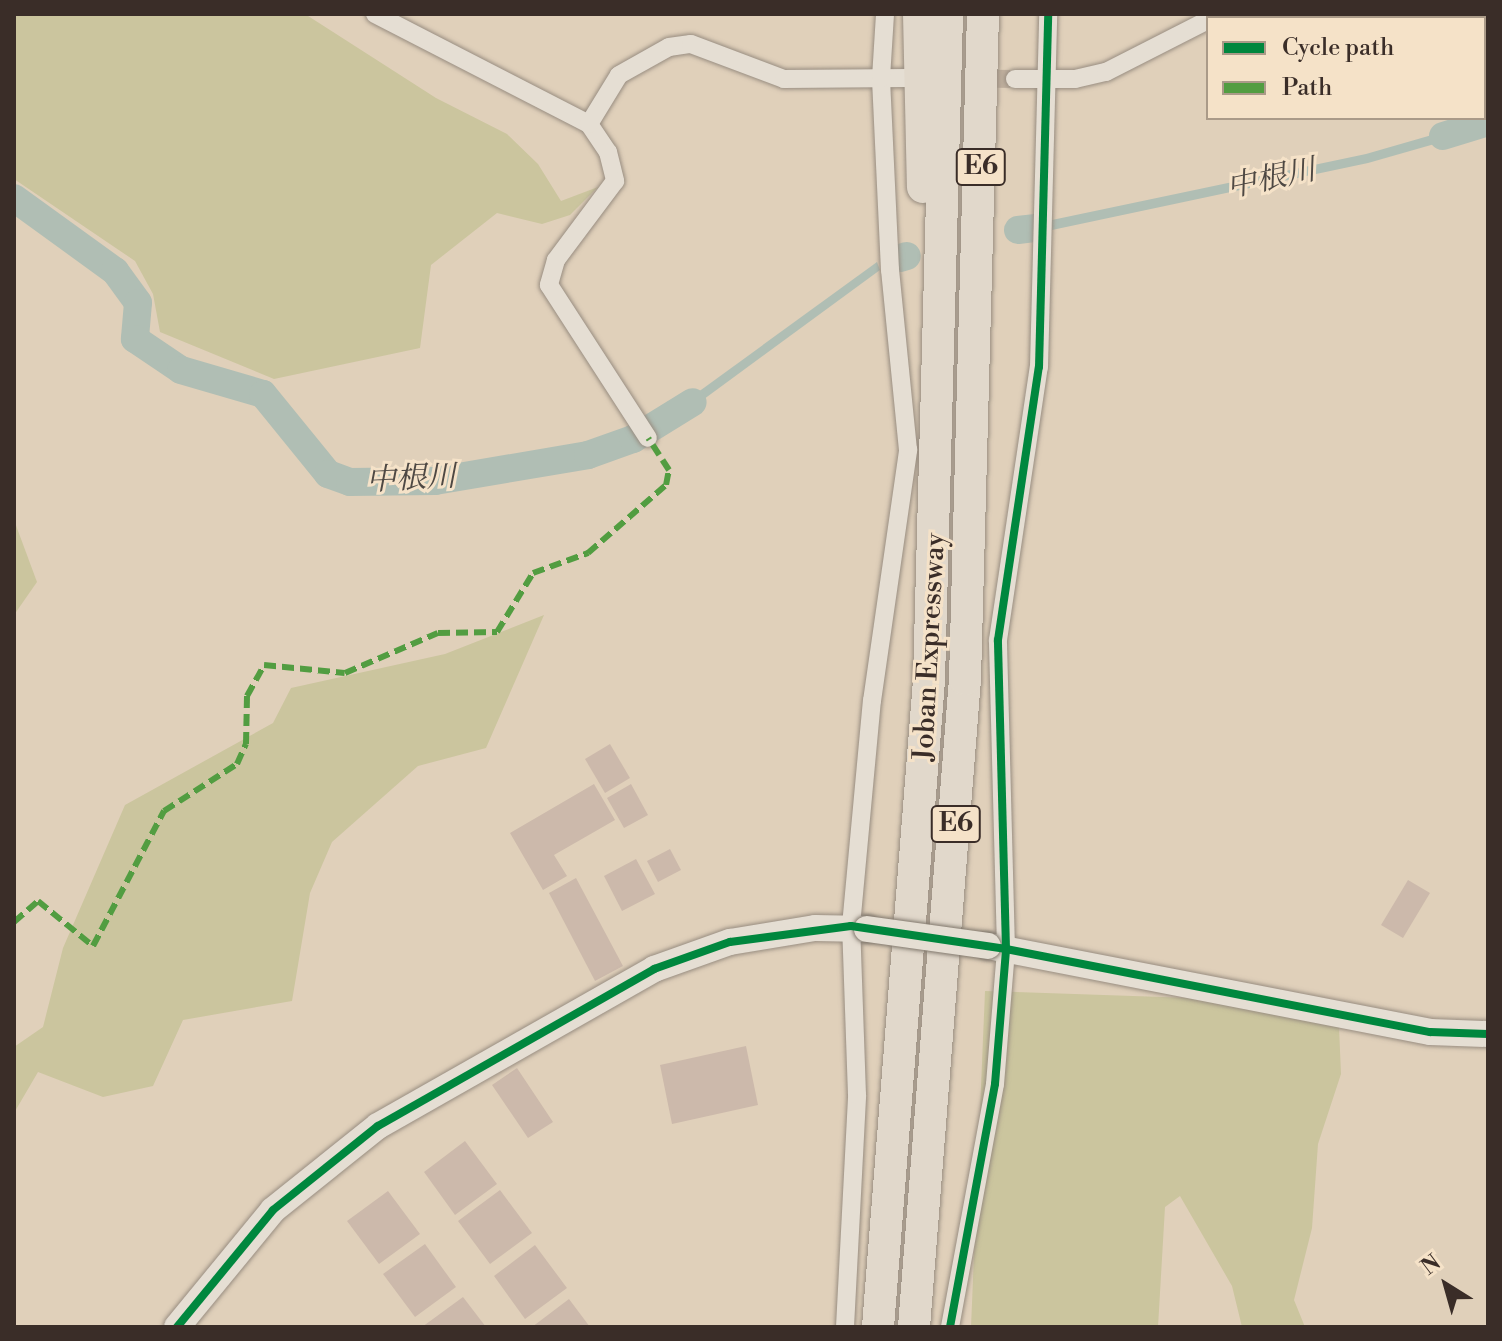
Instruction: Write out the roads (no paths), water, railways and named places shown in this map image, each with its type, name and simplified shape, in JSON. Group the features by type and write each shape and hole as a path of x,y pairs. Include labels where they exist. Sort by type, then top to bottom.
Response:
{"highway":[{"path":"919,14 923,182 941,413"},
{"name":"Joban Expressway","path":"878,1327 912,956 941,413 947,14"},
{"name":"Joban Expressway","path":"914,1327 948,945 978,320 983,14"},
{"path":"978,320 1002,14"}],"street":[{"path":"375,14 589,124 614,165 615,181 556,260 549,285 645,432"},
{"path":"845,1327 857,1095 859,927 872,701 908,450 881,78 885,14"},
{"path":"950,1327 995,1084 998,640 1039,367 1048,14"},
{"path":"1015,79 1046,80 1106,72 1206,21"},
{"path":"589,124 619,75 669,47 691,44 784,79 908,78"},
{"path":"177,1327 273,1210 378,1126 654,969 730,942 859,927 997,947 1430,1032 1488,1034"}],"water":[{"path":"1477,122 1480,131 1368,163 1052,230 1052,220 1366,154"},
{"path":"877,262 880,270 666,427 661,419"}],"waterway":[{"name":"中根川","path":"1443,136 1488,122"},
{"name":"中根川","path":"14,198 115,271 138,303 135,339 181,370 263,394 328,474 350,482 435,481 588,455 633,439 693,402"},
{"name":"中根川","path":"1018,230 1034,228"},
{"name":"中根川","path":"900,258 907,256"}],"tunnel":[{"path":"938,78 1015,79"}]}
